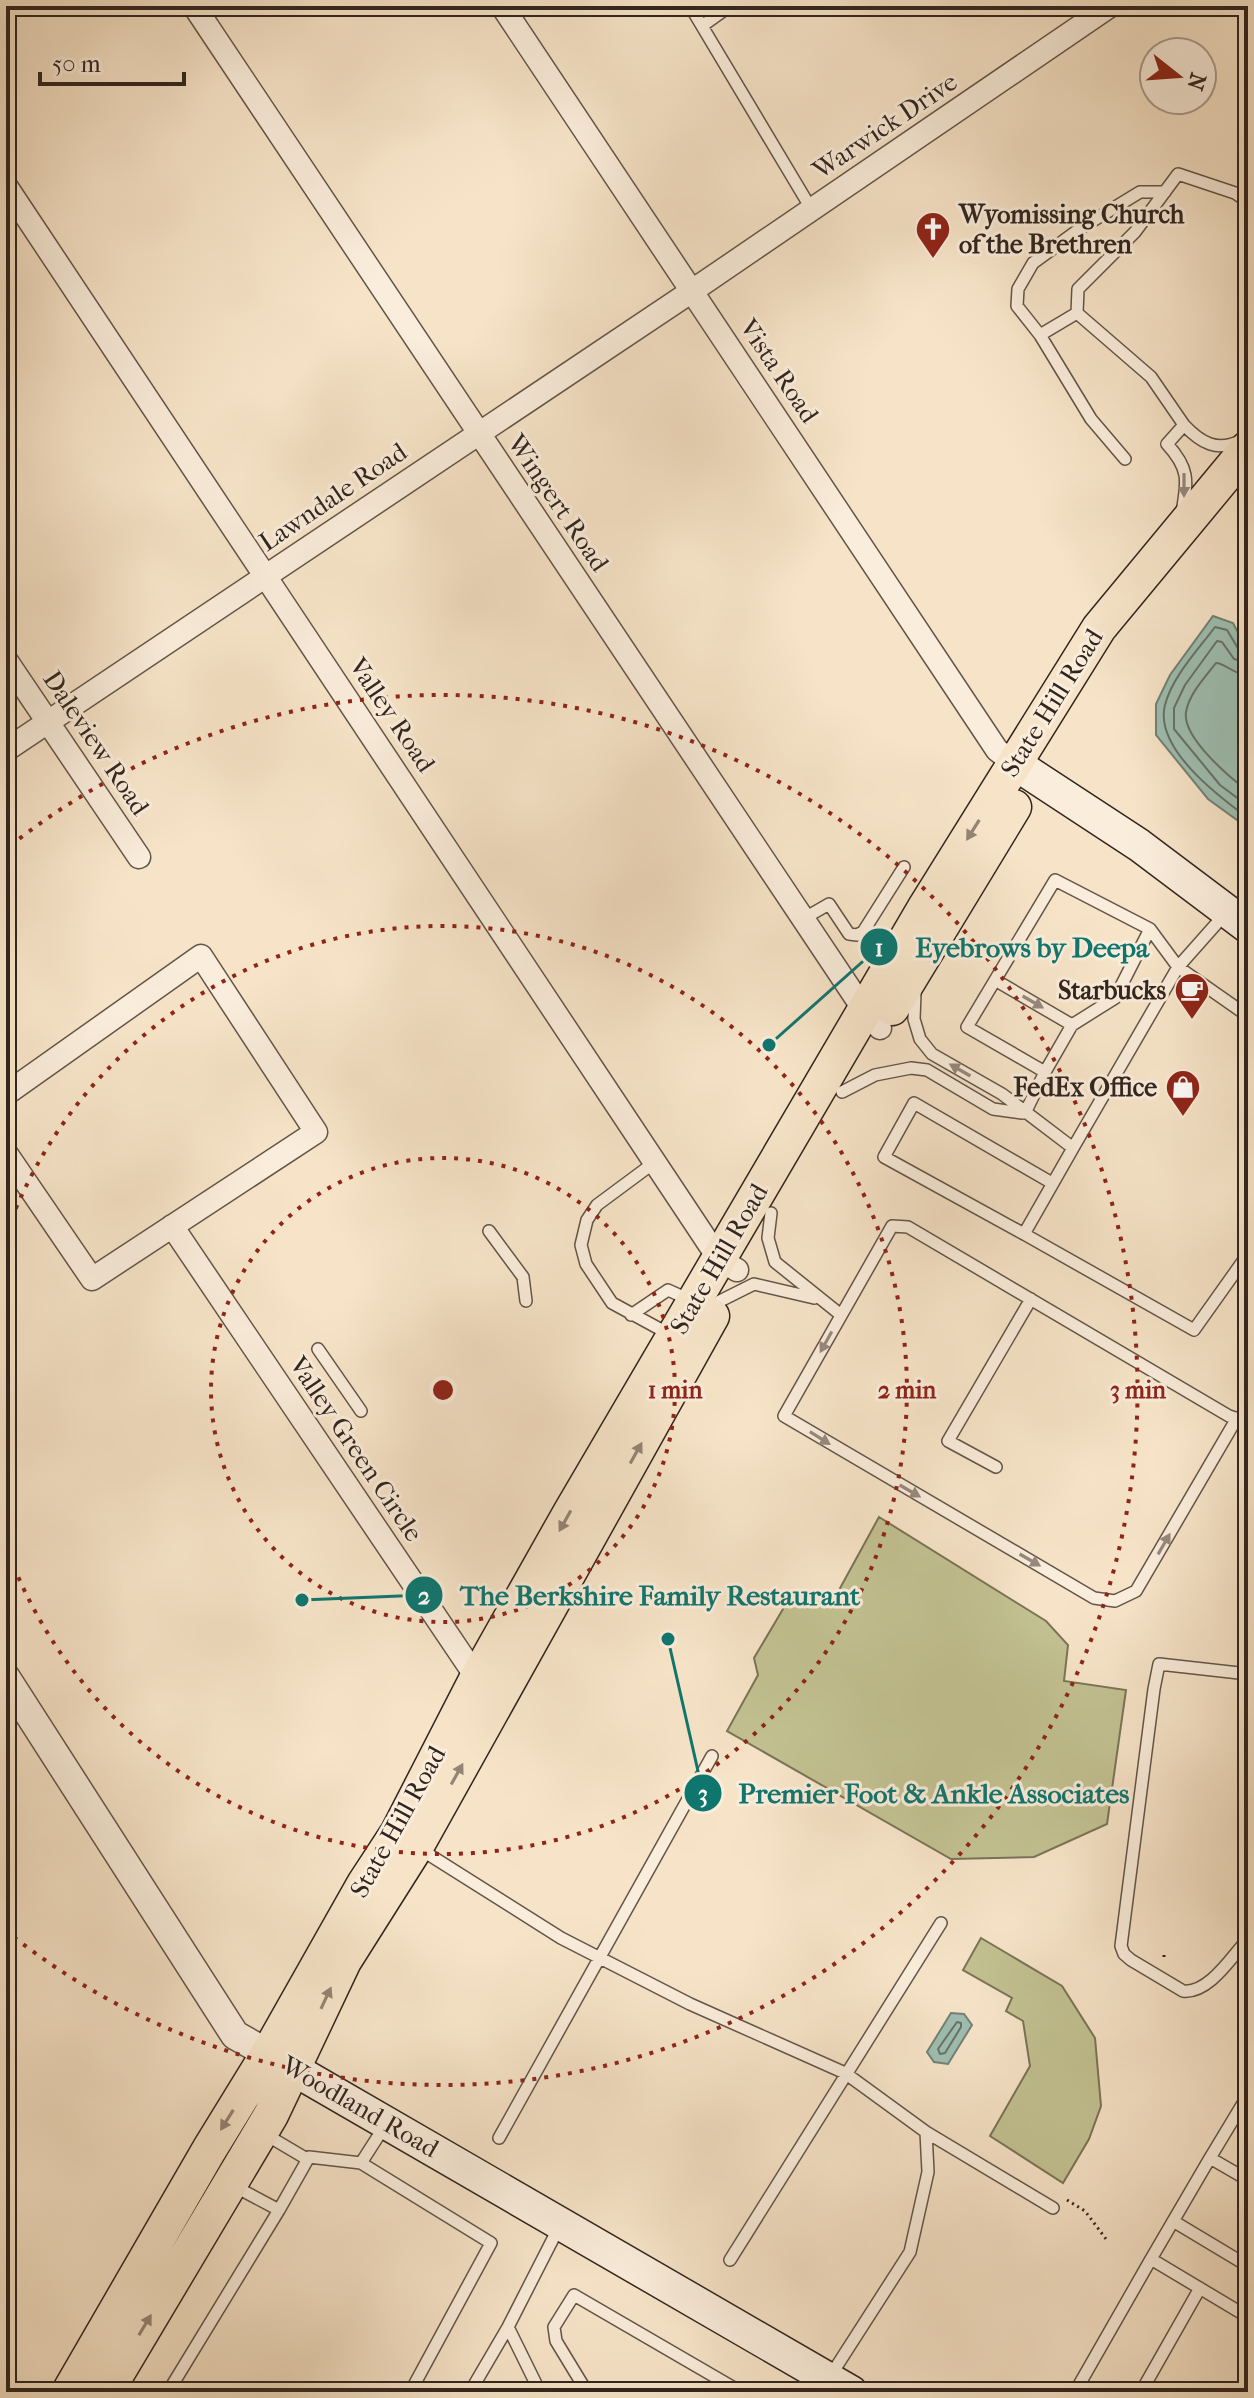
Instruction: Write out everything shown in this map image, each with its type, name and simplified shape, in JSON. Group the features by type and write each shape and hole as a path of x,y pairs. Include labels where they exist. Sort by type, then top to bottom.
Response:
{"main road":[{"name":"State Hill Road","path":"728,1264 771,1213 842,1092 872,1019 916,968 1099,628 1248,448"},
{"name":"State Hill Road","path":"488,1688 728,1264 1023,770 1085,689 1144,602 1248,483"},
{"path":"1023,770 1139,845 1238,919"},
{"name":"State Hill Road","path":"106,2392 261,2132 280,2061 364,1884 407,1840 674,1336 707,1302"},
{"name":"State Hill Road","path":"69,2392 209,2150 280,2061"},
{"name":"Woodland Road","path":"280,2061 840,2386"}],"street":[{"name":"Wingert Road","path":"194,6 872,1019"},
{"name":"Vista Road","path":"502,6 997,750 1023,770"},
{"name":"Warwick Drive","path":"692,291 1110,6"},
{"name":"Valley Road","path":"6,186 655,1162 728,1264"},
{"name":"Lawndale Road","path":"6,750 692,291"},
{"name":"Daleview Road","path":"6,660 139,857"},
{"path":"6,1094 201,956 316,1132 92,1279 6,1153"},
{"name":"Valley Green Circle","path":"172,1226 488,1688"},
{"name":"Woodland Road","path":"6,1678 235,2035 280,2061"}],"lane":[{"path":"690,6 812,210"},
{"path":"702,26 730,6"},
{"path":"1077,313 1078,289 1135,232 1178,174 1235,193 1248,202"},
{"path":"1125,459 1091,419 1040,335 1017,306 1018,289 1033,263 1081,228 1140,192 1165,192"},
{"path":"1040,335 1077,313"},
{"path":"1077,313 1151,377 1195,436 1210,446 1229,447 1248,437"},
{"path":"1178,532 1186,493 1184,462 1167,444 1184,425"},
{"path":"803,919 829,904 849,934 863,932 904,867"},
{"path":"1045,1072 967,1027 1055,880 1150,929 1178,967 1248,1016"},
{"path":"1024,1234 1178,967 1238,919"},
{"path":"1025,1113 1072,1025 1115,998 1150,929"},
{"path":"916,968 914,1019 920,1039 932,1054 1002,1094 1073,1148"},
{"path":"995,980 1072,1025"},
{"path":"842,1092 875,1075 911,1068 927,1070 993,1109 1025,1113"},
{"path":"1052,1183 914,1103 884,1157 1194,1330 1248,1254"},
{"path":"655,1162 597,1205 587,1220 581,1245 586,1264 612,1303 674,1336"},
{"path":"771,1213 768,1238 775,1262 841,1315"},
{"path":"892,1226 908,1227 1031,1299 1242,1418 1136,1591 1115,1601 1094,1598 784,1416 892,1226"},
{"path":"489,1231 523,1277 526,1301"},
{"path":"631,1315 668,1290 707,1302 754,1284 819,1300"},
{"path":"996,1467 948,1441 1031,1299"},
{"path":"318,1349 361,1411"},
{"path":"1248,1674 1159,1664 1121,1946 1131,1960 1183,1991 1192,1992 1205,1985 1248,1939"},
{"path":"499,2138 712,1756"},
{"path":"407,1840 561,1938 690,2004 845,2073 926,2132 1053,2208"},
{"path":"730,2260 941,1923"},
{"path":"1075,2392 1248,2095"},
{"path":"361,2163 386,2123"},
{"path":"261,2132 307,2159"},
{"path":"840,2386 910,2252 928,2172 926,2132"},
{"path":"168,2392 309,2157 361,2163 491,2243 413,2387 422,2392"},
{"path":"1210,2158 1248,2180"},
{"path":"230,2184 279,2210"},
{"path":"1173,2221 1248,2266"},
{"path":"470,2392 508,2327 561,2223"},
{"path":"1151,2259 1248,2317"},
{"path":"1141,2392 1200,2288"},
{"path":"587,2392 556,2341 554,2327 574,2295 741,2392"},
{"path":"508,2327 540,2392"}],"path":[{"path":"1240,1858 1248,1860"},
{"path":"1074,2204 1085,2211 1106,2239"}],"shaded area":[{"path":"879,1517 1046,1621 1068,1645 1064,1681 1126,1690 1107,1824 1034,1857 951,1859 727,1731 758,1675 754,1658 786,1604 833,1601"},
{"path":"981,1938 1062,1986 1095,2038 1101,2106 1089,2139 1063,2183 990,2136 1030,2066 1023,2021 1006,2011 1012,1998 963,1970"}],"water":[{"path":"1213,616 1233,623 1248,651 1248,828 1208,799 1156,735 1156,704 1170,675"},
{"path":"951,2013 964,2014 972,2025 948,2064 934,2062 927,2052"}],"place":[{"name":"Wyomissing Church of the Brethren","path":"933,260"},
{"name":"Starbucks","path":"1192,1021"},
{"name":"Eyebrows by Deepa","path":"769,1045"},
{"name":"FedEx Office","path":"1183,1118"},
{"name":"The Berkshire Family Restaurant","path":"302,1600"},
{"name":"Premier Foot & Ankle Associates","path":"668,1639"}]}
